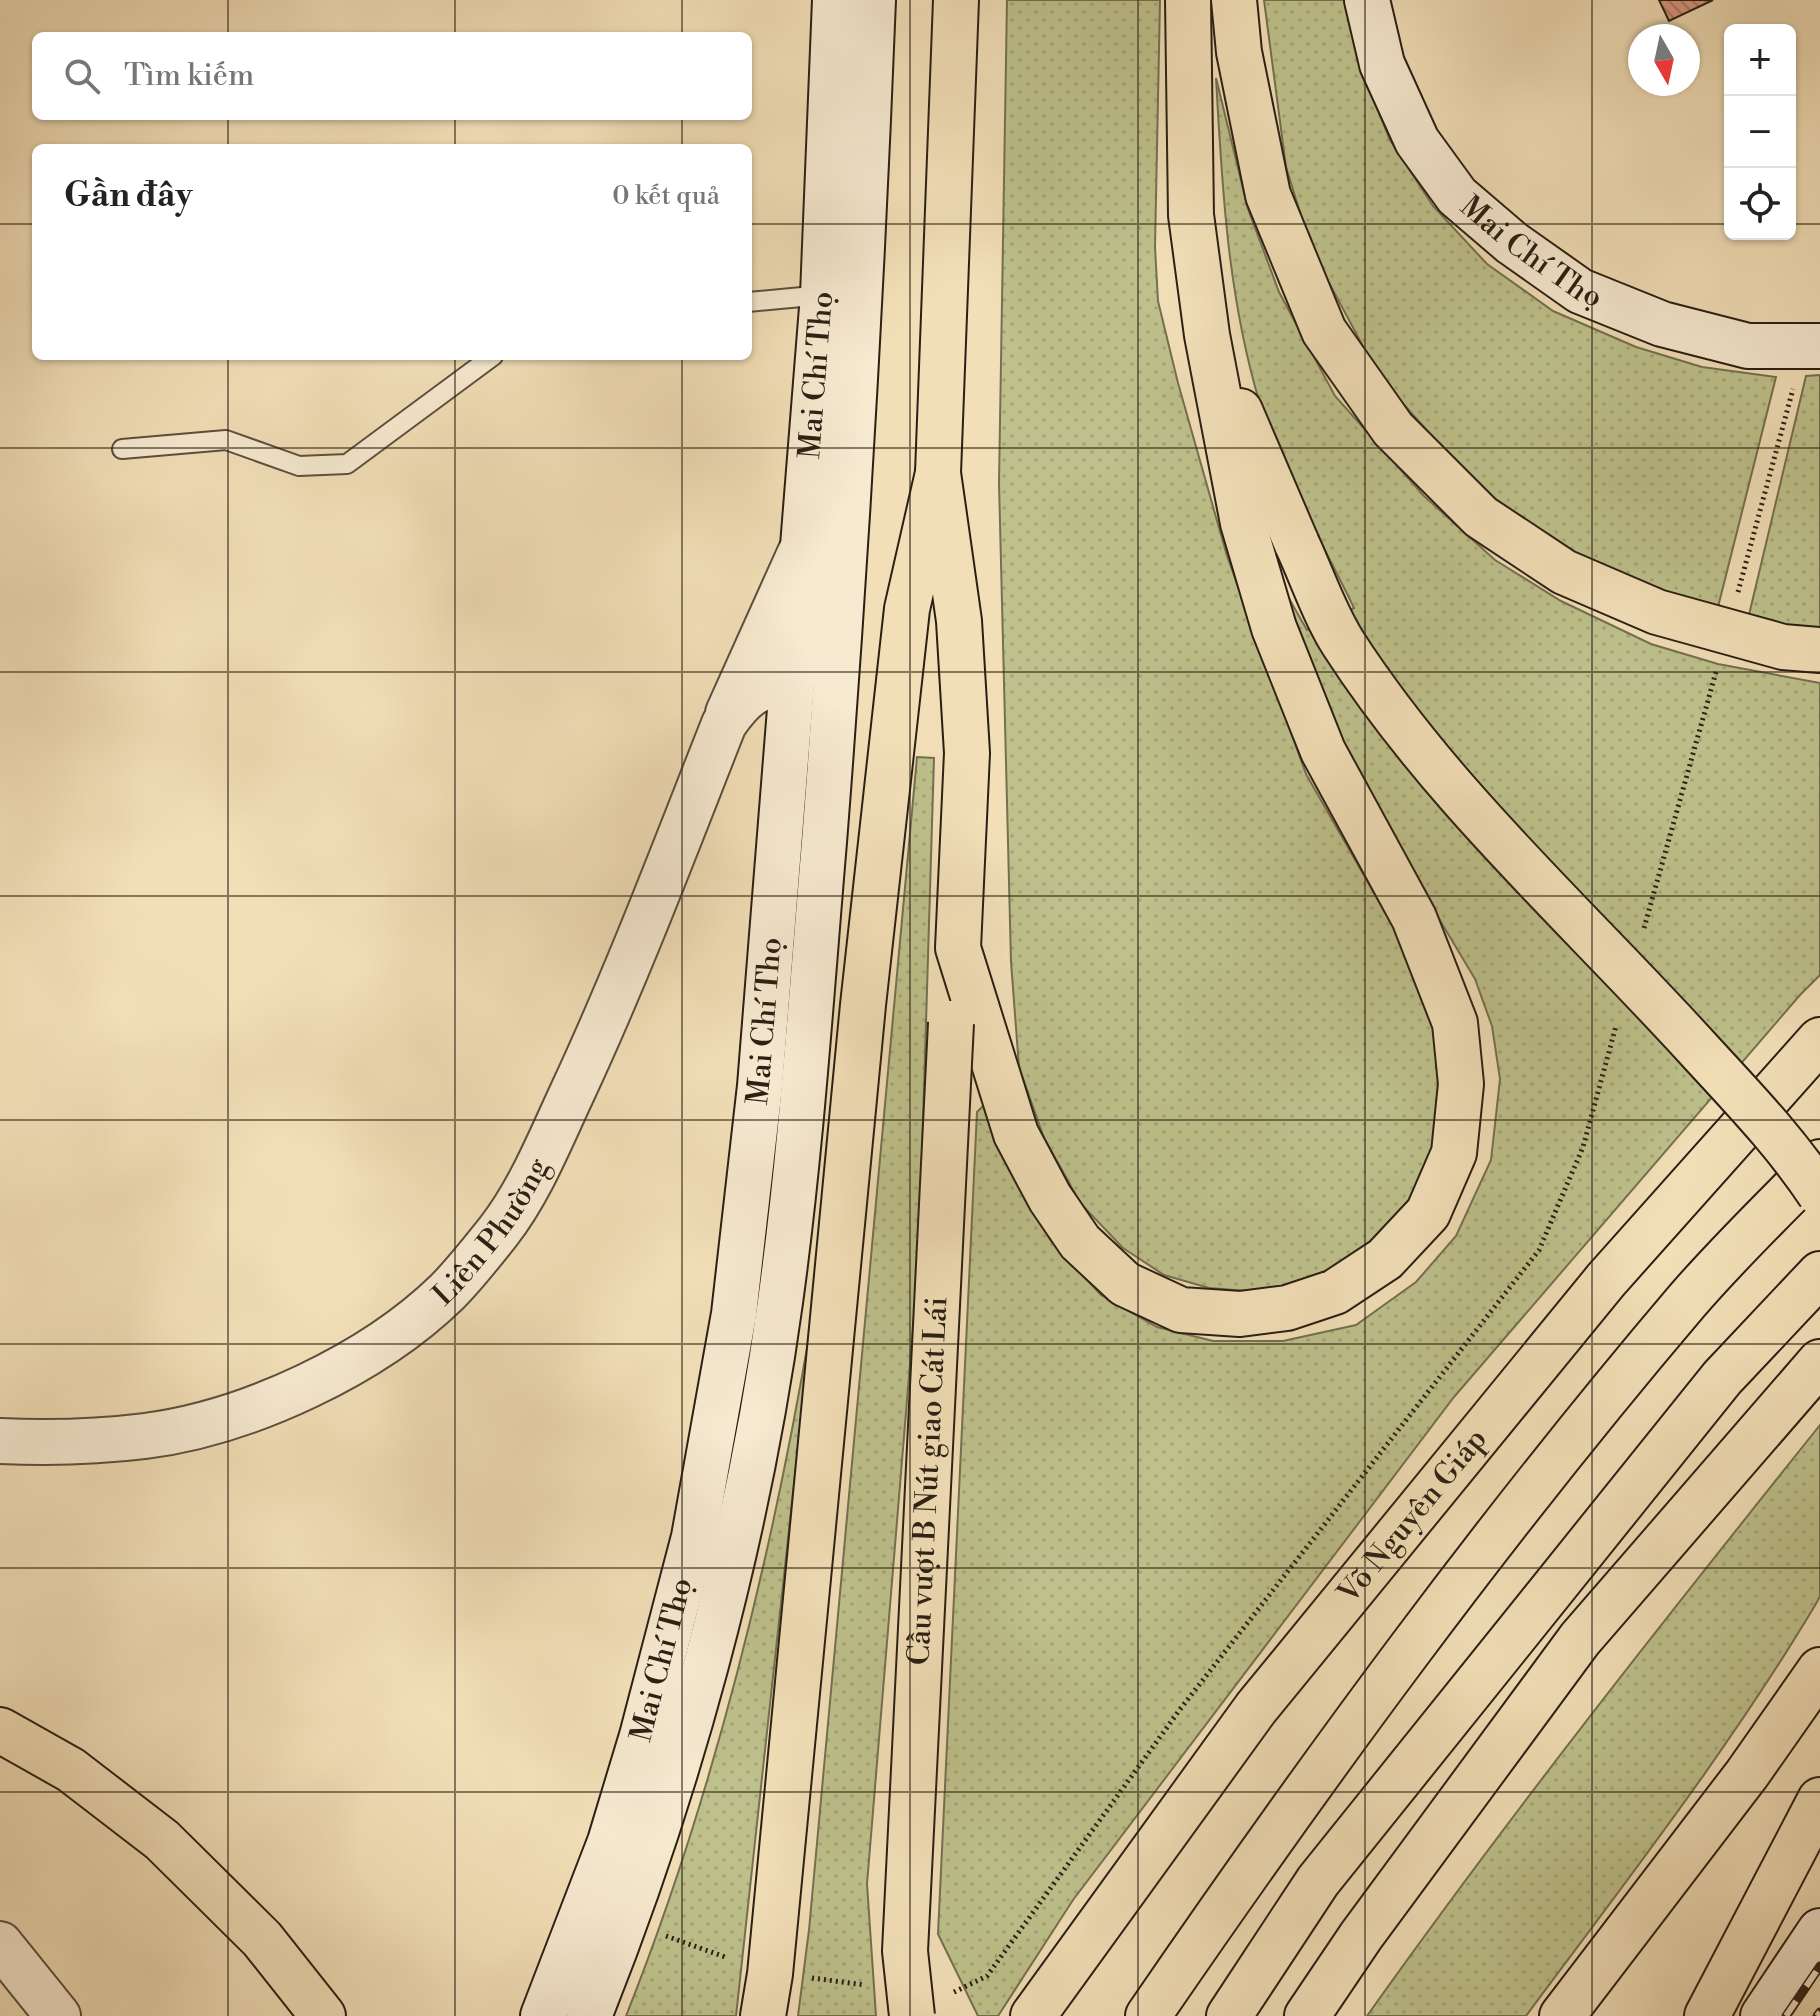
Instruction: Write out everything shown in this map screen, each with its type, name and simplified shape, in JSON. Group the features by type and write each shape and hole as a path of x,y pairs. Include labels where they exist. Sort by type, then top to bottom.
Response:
{"highway":[{"path":"763,2016 770,1974 863,1005 907,609 938,473 956,0"},
{"path":"958,948 1016,1134 1050,1198 1080,1242 1125,1284 1181,1310 1240,1314 1287,1308 1335,1292 1385,1259 1428,1213 1454,1153 1461,1084 1455,1023 1414,918 1323,751 1274,628 1243,523 1207,335 1191,215 1188,0"},
{"path":"1234,0 1239,52 1268,195 1324,331 1393,429 1481,517 1564,572 1657,612 1783,647 1820,650"},
{"path":"1207,335 1341,641 1449,785 1791,1151 1802,1196"},
{"name":"Cầu vượt B Nút giao Cát Lái","path":"912,2016 905,1951 967,753 959,621 938,473"},
{"name":"Võ Nguyên Giáp","path":"1033,2016 1256,1708 1606,1280 1820,1040"},
{"path":"1148,2016 1245,1875 1478,1559 1688,1300 1802,1196 1820,1162"},
{"path":"1229,2016 1327,1869 1722,1378 1820,1274"},
{"path":"1307,2016 1361,1936 1580,1639 1820,1362"},
{"path":"1562,2016 1747,1774 1820,1670"},
{"path":"0,1730 71,1770 162,1840 262,1939 323,2016"},
{"path":"1707,2016 1820,1800"}],"main road":[{"name":"Mai Chí Thọ","path":"543,2016 610,1842 642,1736 694,1537 734,1314 760,1086 823,295 835,0"},
{"name":"Mai Chí Thọ","path":"589,2016 650,1850 690,1717 725,1582 755,1445 779,1307 797,1169 836,684 860,311 873,0"},
{"name":"Mai Chí Thọ","path":"1367,0 1382,64 1417,141 1457,196 1512,243 1580,291 1662,324 1808,361"},
{"name":"Liên Phường","path":"0,1441 44,1443 147,1436 224,1418 302,1389 376,1349 447,1292 500,1230 535,1172 608,1015 724,724 802,547"},
{"path":"792,681 836,684"},
{"name":"Liên Phường","path":"724,724 740,700 771,683 792,681"},
{"path":"1763,2016 1820,1931"},
{"path":"0,1944 58,2016"}],"lane":[{"path":"752,302 823,295"},
{"path":"122,449 226,440 299,466 347,464 488,360"}],"path":[{"path":"1735,603 1808,361"},
{"path":"1641,937 1717,667"},
{"path":"950,1994 987,1976 1181,1708 1539,1250 1583,1147 1620,1012"},
{"path":"654,1931 740,1963"},
{"path":"806,1978 878,1986"}],"green space":[{"path":"1007,0 1160,0 1155,247 1158,301 1178,383 1227,556 1306,774 1425,982 1442,1036 1445,1120 1410,1214 1331,1276 1261,1292 1209,1288 1164,1275 1123,1248 1081,1204 1044,1138 1019,1067 1011,962 999,483"},
{"path":"1264,0 1346,0 1361,68 1390,140 1433,206 1487,264 1553,311 1636,347 1702,367 1776,377 1717,611 1622,579 1534,530 1475,484 1380,378 1312,251 1286,167"},
{"path":"1216,78 1248,209 1279,292 1335,396 1424,496 1495,560 1561,601 1651,644 1718,664 1820,683 1820,975 1454,1397 1073,1900 998,2016 978,2016 938,1934 977,1112 986,1103 995,1116 1018,1185 1051,1241 1101,1295 1157,1327 1213,1341 1283,1341 1356,1325 1416,1282 1456,1236 1491,1160 1500,1079 1492,1026 1475,979 1347,765 1275,574 1307,630 1354,608 1279,456 1249,364 1228,242"},
{"path":"1820,375 1820,634 1748,619 1806,376"},
{"path":"917,757 934,758 919,1255 867,1884 876,2016 798,2016 809,1930"},
{"path":"812,1319 736,2016 626,2016 687,1846 737,1673 779,1497"},
{"path":"1820,1425 1820,1596 1714,1761 1526,2016 1367,2016 1533,1791"}],"building":[{"path":"1659,0 1713,0 1669,21"}],"railway":[{"path":"1786,2016 1820,1966"},
{"path":"1817,2016 1820,2012"}]}
